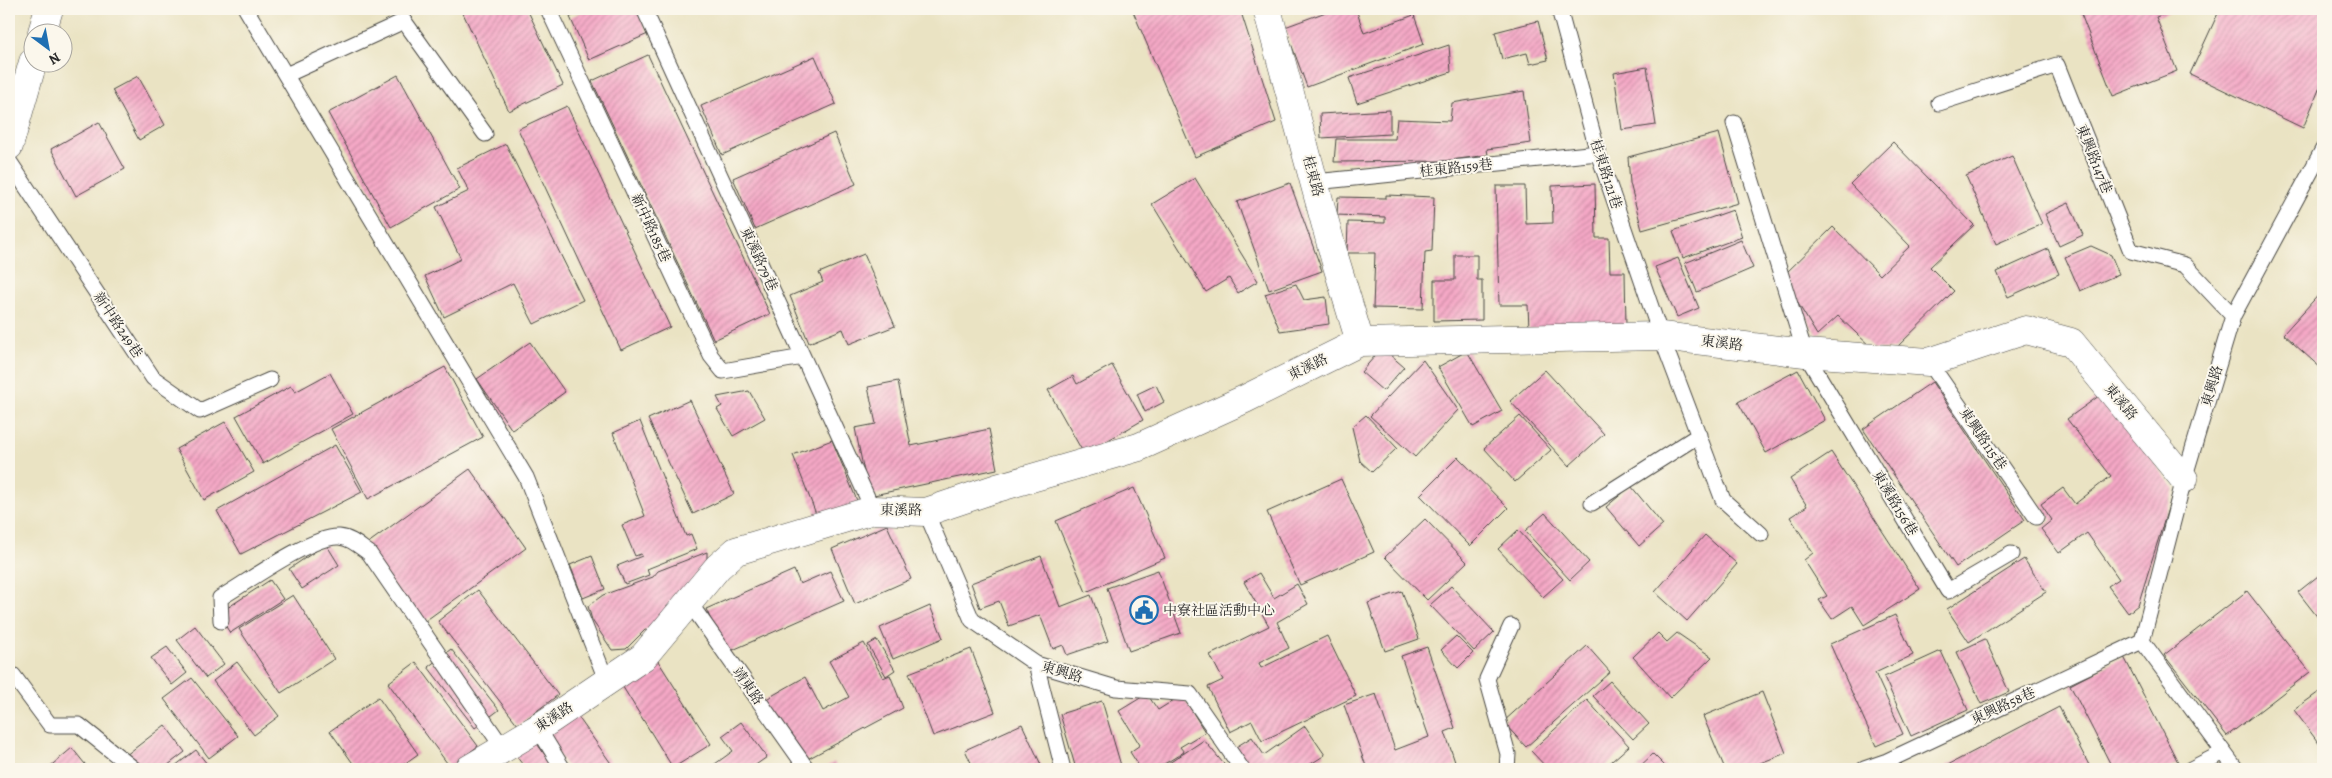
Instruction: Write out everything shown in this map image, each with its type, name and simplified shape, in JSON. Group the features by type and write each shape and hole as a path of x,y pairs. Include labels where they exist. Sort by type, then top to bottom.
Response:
{"street":[{"path":"45,22 49,9"},
{"name":"桂東路","path":"1267,9 1335,259 1360,342"},
{"path":"9,146 30,72"},
{"name":"東溪路","path":"469,769 538,728 643,657 718,567 736,551 873,510 926,512 997,488 1139,447 1360,342 1661,336 1805,353 1929,362 2026,330 2071,342 2184,479"}],"lane":[{"path":"246,9 526,477 606,682"},
{"name":"新中路185巷","path":"548,9 711,356 722,371 804,357"},
{"name":"東溪路79巷","path":"644,9 873,510"},
{"name":"桂東路121巷","path":"1559,9 1598,154 1661,336 1723,500 1761,534"},
{"path":"286,76 402,15 484,134"},
{"name":"東興路147巷","path":"1939,103 2056,65 2131,251 2185,265 2233,316"},
{"path":"1734,123 1805,353"},
{"name":"東興路","path":"2142,641 2184,479 2233,316 2323,149"},
{"name":"桂東路159巷","path":"1315,182 1598,154"},
{"name":"新中路249巷","path":"9,161 152,378 200,411 270,380"},
{"name":"東溪路156巷","path":"1805,353 1948,591 2011,554"},
{"name":"東興路115巷","path":"1929,362 2036,517"},
{"path":"1592,503 1699,435"},
{"name":"東興路","path":"926,512 972,620 1036,664 1116,688 1190,694 1242,769"},
{"path":"221,622 220,598 313,542 338,536 349,538 369,552 503,748"},
{"name":"靖東路","path":"689,602 807,769"},
{"path":"1507,769 1508,754 1487,679 1511,626"},
{"path":"2142,641 2222,753 2236,769"},
{"name":"東興路58巷","path":"1864,769 1887,761 2142,641"},
{"path":"1036,664 1063,769"},
{"path":"9,677 13,675 50,725 80,725 134,769"},
{"path":"538,728 563,769"},
{"path":"2191,769 2222,753"}],"building":[{"path":"461,9 527,9 563,85 509,111"},
{"path":"588,9 637,9 648,34 589,60 570,17"},
{"path":"1132,9 1240,9 1276,122 1195,157"},
{"path":"1334,9 1356,9 1364,33 1414,15 1424,44 1307,87 1285,27"},
{"path":"2079,9 2178,9 2156,17 2177,71 2113,96"},
{"path":"2220,9 2323,9 2323,80 2303,128 2190,74"},
{"path":"1538,21 1548,60 1530,64 1527,53 1502,59 1495,32"},
{"path":"1449,45 1451,72 1357,103 1349,78"},
{"path":"648,55 770,314 714,340 592,81"},
{"path":"815,56 836,104 722,155 701,106"},
{"path":"1647,67 1656,125 1622,130 1614,73"},
{"path":"398,75 460,189 391,227 328,113"},
{"path":"138,76 165,125 139,140 112,90"},
{"path":"1524,91 1531,143 1487,149 1488,155 1444,161 1334,162 1336,139 1395,139 1397,119 1450,121 1452,103"},
{"path":"567,106 670,327 621,350 518,129"},
{"path":"1390,110 1390,134 1321,138 1320,114"},
{"path":"99,122 125,169 76,196 51,149"},
{"path":"834,133 856,184 755,229 733,178"},
{"path":"1719,133 1738,203 1642,230 1630,183 1628,157"},
{"path":"1893,142 1974,225 1930,267 1954,291 1895,349 1873,349 1838,316 1817,335 1782,277 1833,227 1880,275 1910,246 1850,184"},
{"path":"506,144 583,300 534,324 513,283 444,317 425,276 461,259 436,207 469,191 457,168"},
{"path":"2012,156 2042,224 1996,244 1966,176"},
{"path":"1195,178 1258,281 1238,293 1229,278 1206,292 1152,204"},
{"path":"1290,183 1322,271 1269,290 1237,202"},
{"path":"1595,184 1596,238 1609,238 1610,272 1625,272 1626,326 1529,329 1528,305 1499,305 1496,186 1525,186 1526,224 1553,223 1552,186"},
{"path":"1386,195 1434,197 1432,251 1425,252 1423,309 1373,308 1375,253 1347,253 1348,222 1385,223 1385,217 1337,215 1338,197 1386,198"},
{"path":"2069,203 2083,235 2059,246 2045,214"},
{"path":"1733,210 1742,237 1683,258 1673,231"},
{"path":"1741,240 1753,268 1697,292 1685,263"},
{"path":"2091,246 2111,255 2119,274 2080,291 2065,257"},
{"path":"2048,249 2059,274 2008,297 1997,272"},
{"path":"864,254 895,326 849,344 843,329 809,343 790,296 823,282 819,273"},
{"path":"1455,255 1477,255 1477,280 1482,280 1482,320 1434,321 1434,280 1455,280"},
{"path":"1678,258 1699,308 1677,317 1655,267"},
{"path":"1296,284 1304,300 1326,297 1329,324 1280,331 1265,294"},
{"path":"2323,290 2323,370 2283,334"},
{"path":"530,342 565,392 512,430 477,379"},
{"path":"1382,348 1404,367 1383,391 1361,372"},
{"path":"1467,351 1502,411 1473,427 1438,367"},
{"path":"1423,360 1458,410 1415,457 1370,416"},
{"path":"1112,365 1143,420 1084,454 1048,390 1073,376 1077,384"},
{"path":"445,367 483,437 368,499 331,429"},
{"path":"1545,370 1604,434 1569,466 1510,401"},
{"path":"1798,370 1825,420 1766,453 1738,402"},
{"path":"330,373 353,414 263,464 236,416 291,386 295,392"},
{"path":"898,381 911,446 989,429 997,469 869,496 855,428 876,424 868,387"},
{"path":"1932,382 2025,520 1956,567 1863,429"},
{"path":"1156,385 1164,402 1145,412 1137,394"},
{"path":"749,391 765,418 733,436 717,409 722,406 717,397"},
{"path":"2103,393 2174,489 2138,605 2128,613 2108,586 2119,579 2087,533 2059,553 2041,529 2052,520 2041,504 2063,488 2075,504 2111,476 2067,419"},
{"path":"690,400 734,494 693,514 648,419"},
{"path":"1366,415 1397,448 1372,472 1360,461 1352,427"},
{"path":"1520,416 1551,450 1515,482 1484,448"},
{"path":"640,421 686,536 691,534 697,549 647,569 649,575 625,584 617,566 642,556 641,554 635,556 622,525 645,516 613,433"},
{"path":"225,422 254,472 204,500 176,449"},
{"path":"832,440 858,503 818,519 793,455"},
{"path":"335,445 362,492 241,554 217,511"},
{"path":"1831,452 1920,589 1864,625 1852,606 1832,619 1819,600 1827,596 1804,560 1813,553 1790,517 1807,506 1790,479"},
{"path":"1458,457 1508,508 1470,546 1420,495"},
{"path":"470,469 526,548 421,624 364,546"},
{"path":"1341,479 1374,552 1300,585 1267,512"},
{"path":"1631,486 1663,525 1639,546 1606,507"},
{"path":"1134,488 1165,558 1086,592 1056,521"},
{"path":"1545,513 1589,562 1570,580 1525,531"},
{"path":"1425,519 1467,562 1427,600 1385,557"},
{"path":"887,525 911,579 855,604 832,549"},
{"path":"1518,530 1563,579 1543,597 1498,549"},
{"path":"1705,535 1737,564 1687,621 1655,592"},
{"path":"326,544 339,565 302,589 289,569"},
{"path":"707,552 707,563 650,631 645,630 626,649 612,650 592,620 588,606 603,595 653,577 658,571"},
{"path":"592,556 605,589 583,598 570,565"},
{"path":"1041,556 1060,607 1091,595 1108,641 1067,655 1063,645 1053,649 1040,615 1009,626 999,601 980,608 971,583"},
{"path":"2024,559 2046,592 1969,642 1947,609"},
{"path":"794,570 800,584 830,571 844,601 726,653 706,609"},
{"name":"中寮社區活動中心","path":"1158,570 1181,633 1129,651 1107,588"},
{"path":"2323,572 2323,624 2298,592"},
{"path":"1259,573 1274,598 1297,584 1308,604 1277,622 1289,648 1259,663 1261,668 1327,636 1356,696 1262,741 1252,721 1230,732 1208,687 1223,680 1210,655 1269,626 1244,582"},
{"path":"270,580 283,599 230,633 218,614"},
{"path":"1451,586 1494,632 1474,651 1430,605"},
{"path":"478,590 558,695 518,725 438,621"},
{"path":"1402,591 1419,639 1385,651 1368,603"},
{"path":"2247,591 2310,672 2227,736 2164,655"},
{"path":"293,595 334,659 281,693 239,629"},
{"path":"930,606 943,638 893,659 880,628"},
{"path":"1895,615 1913,655 1875,673 1903,734 1876,746 1830,644"},
{"path":"195,626 224,664 206,678 177,640"},
{"path":"1658,633 1667,642 1677,633 1712,657 1670,698 1633,657"},
{"path":"1456,636 1473,653 1458,668 1441,650"},
{"path":"1985,639 2009,692 1981,704 1957,652"},
{"path":"877,640 895,670 886,676 868,645"},
{"path":"864,643 883,678 890,675 903,708 800,763 761,702 805,677 823,711 849,697 829,661"},
{"path":"1587,646 1610,672 1526,747 1503,722"},
{"path":"167,647 187,673 172,685 151,658"},
{"path":"1427,647 1455,728 1445,732 1456,765 1443,769 1367,769 1344,705 1376,694 1395,750 1429,737 1401,656"},
{"path":"451,649 499,710 475,728 428,667"},
{"path":"971,649 995,712 933,736 909,673"},
{"path":"1941,651 1968,710 1911,736 1884,677"},
{"path":"2124,657 2179,764 2169,769 2113,769 2070,685"},
{"path":"658,661 711,744 673,768 621,684"},
{"path":"237,662 279,716 254,735 213,681"},
{"path":"416,662 478,746 450,767 388,683"},
{"path":"192,678 238,736 209,758 164,699"},
{"path":"1610,681 1649,724 1633,739 1593,696"},
{"path":"1762,692 1786,753 1745,769 1725,769 1703,716"},
{"path":"2319,692 2323,698 2323,749 2294,710"},
{"path":"1147,694 1158,710 1182,695 1205,732 1180,747 1184,752 1156,769 1141,769 1130,752 1140,745 1119,711"},
{"path":"378,697 418,754 397,769 357,769 330,731"},
{"path":"1587,700 1629,746 1603,769 1598,769 1594,765 1590,769 1548,769 1531,751"},
{"path":"1102,701 1122,769 1076,769 1060,714"},
{"path":"2059,707 2091,769 1942,768"},
{"path":"576,714 615,769 569,769 545,736"},
{"path":"741,722 767,757 750,769 708,769 733,751 722,736"},
{"path":"1022,724 1043,769 974,769 965,750"},
{"path":"165,725 185,752 163,769 108,769"},
{"path":"1305,726 1325,755 1303,769 1251,769 1236,747 1252,737 1264,755"},
{"path":"533,738 555,769 526,769 513,752"},
{"path":"1204,740 1228,769 1160,769"},
{"path":"72,748 89,769 47,769"},
{"path":"196,750 211,769 171,769"},
{"path":"1653,754 1668,769 1637,769"},
{"path":"834,762 838,769 822,769"}],"place":[{"name":"中寮社區活動中心","path":"1144,610"}]}
